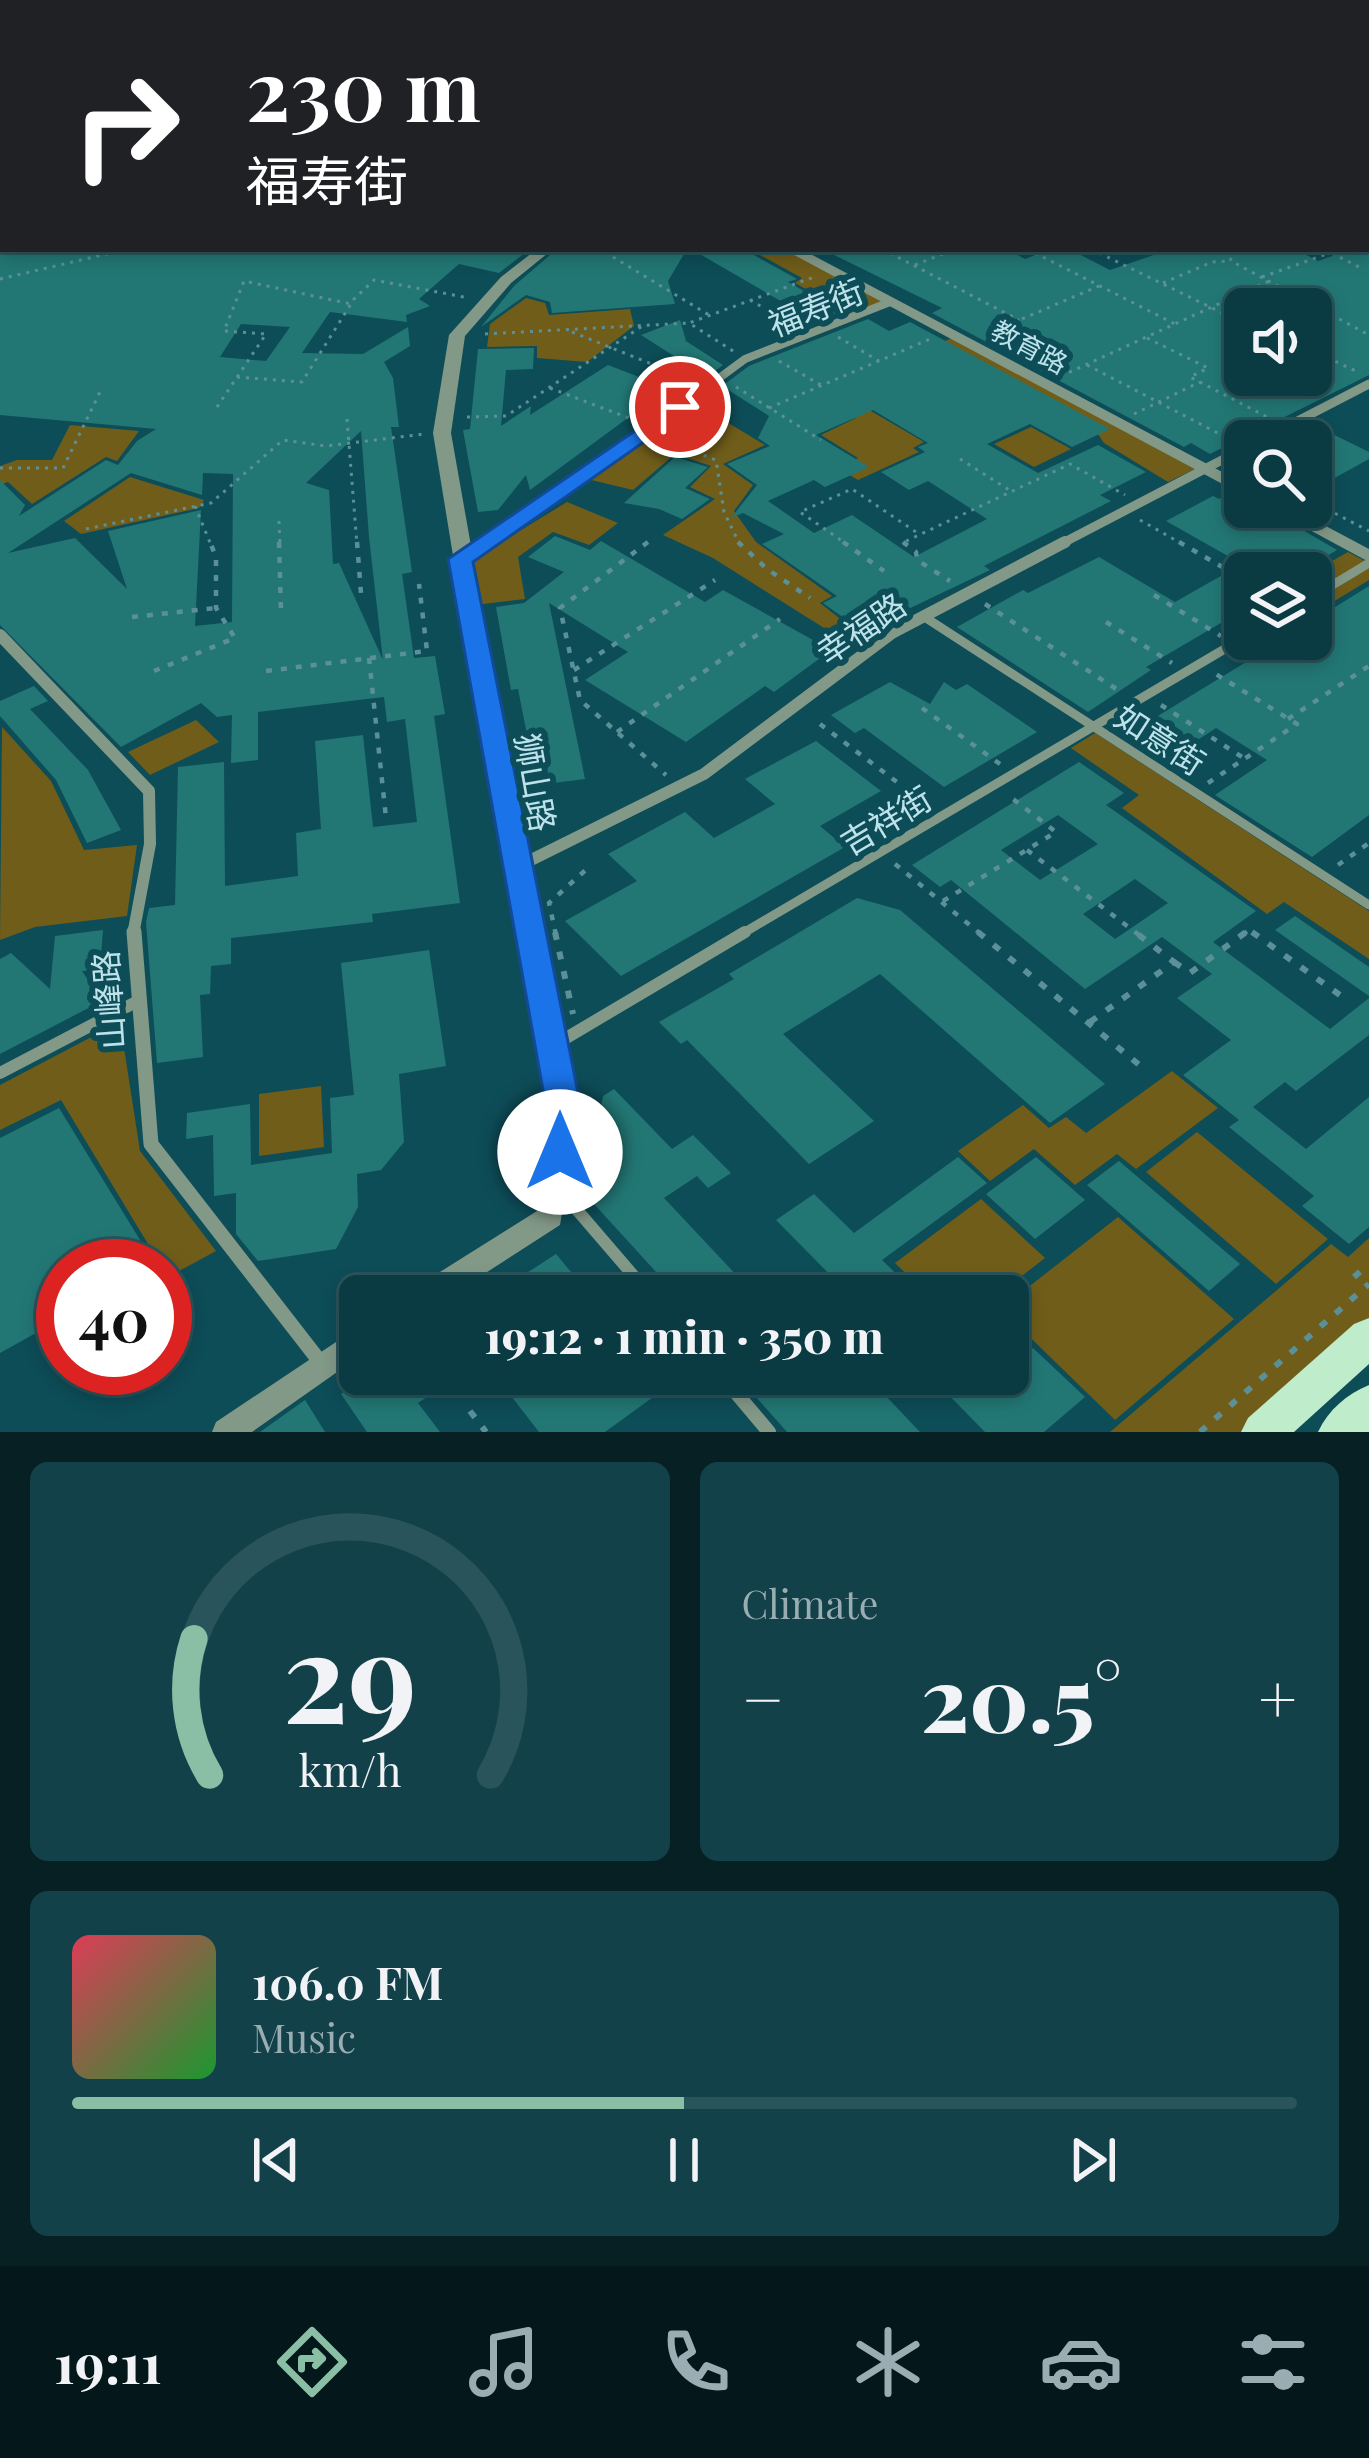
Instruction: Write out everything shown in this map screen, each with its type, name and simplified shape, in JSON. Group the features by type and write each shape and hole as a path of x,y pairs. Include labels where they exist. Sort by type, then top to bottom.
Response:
{"main road":[{"path":"1264,1432 1369,1337"},
{"path":"1340,1432 1369,1405"}],"street":[{"path":"457,335 506,280 542,252"},
{"name":"教育路","path":"796,252 1224,480"},
{"name":"狮山路","path":"457,335 443,425 460,559 566,1118 550,1216 459,1275"},
{"path":"1299,420 1369,381"},
{"name":"幸福路","path":"516,868 704,774 892,633 1224,459"},
{"path":"1313,528 1369,560"},
{"name":"山峰路","path":"0,635 148,790 150,844 132,943 134,1003 151,1144 321,1364"},
{"path":"227,1432 339,1352"},
{"path":"737,1395 769,1432"}],"lane":[{"name":"福寿街","path":"460,559 745,359 890,302"},
{"path":"1332,584 1369,560"},
{"name":"如意街","path":"923,616 1369,905"},
{"name":"吉祥街","path":"552,1047 1224,649"},
{"path":"0,1073 134,1003"},
{"path":"555,1185 634,1275"}],"path":[{"path":"87,252 92,258"},
{"path":"0,279 116,252"},
{"path":"888,252 1018,320"},
{"path":"914,266 948,252"},
{"path":"1034,252 1178,325"},
{"path":"1097,252 1224,314"},
{"path":"1229,252 1231,261"},
{"path":"1262,278 1331,253 1359,267"},
{"path":"613,257 710,315"},
{"path":"1162,283 1212,262 1231,261 1369,335"},
{"path":"457,335 689,323 831,271"},
{"path":"237,377 302,382 351,304 374,280 487,302"},
{"path":"217,406 266,334 224,331 244,281 351,304"},
{"path":"1044,384 1269,281"},
{"path":"966,343 1100,286"},
{"path":"750,300 809,334"},
{"path":"689,323 745,359"},
{"path":"86,529 211,503 283,440 326,446 506,416 644,325"},
{"path":"823,328 879,361"},
{"path":"567,329 707,387"},
{"path":"769,408 947,332"},
{"path":"1147,338 1208,368 1190,377 1273,420"},
{"path":"764,352 821,386"},
{"path":"1332,361 1369,381"},
{"path":"1087,365 1224,437"},
{"path":"721,377 821,440"},
{"path":"1116,423 1199,382"},
{"path":"550,388 652,427"},
{"path":"0,467 64,467 100,392"},
{"path":"347,419 361,593"},
{"path":"637,439 672,451 679,446 716,460 720,514 743,554 810,598"},
{"path":"960,459 1012,491"},
{"path":"1139,504 1070,464 902,543 916,552 917,560 968,593 1245,759"},
{"path":"884,571 800,512 853,489 920,535"},
{"path":"154,671 235,638 216,608 216,557 195,506"},
{"path":"1125,512 1224,568"},
{"path":"1332,512 1369,531"},
{"path":"279,521 280,612"},
{"path":"650,541 560,608 580,700 680,786"},
{"path":"574,670 715,580"},
{"path":"266,671 427,651 419,584"},
{"path":"1154,596 1224,632"},
{"path":"131,617 216,608"},
{"path":"617,732 781,619"},
{"path":"1106,622 1186,672"},
{"path":"369,658 386,818"},
{"path":"1194,792 1298,724 1199,664"},
{"path":"1288,719 1369,666"},
{"path":"922,707 1014,774"},
{"path":"820,724 942,816"},
{"path":"941,902 1057,832 995,785"},
{"path":"1324,876 1369,843"},
{"path":"1027,850 1190,973 1249,930 1344,998"},
{"path":"882,852 1143,1068"},
{"path":"577,1032 549,903 590,867"},
{"path":"1088,1023 1174,962"},
{"path":"1354,1277 1369,1264"},
{"path":"1200,1432 1369,1284"},
{"path":"470,1411 486,1432"}],"shaded area":[{"path":"754,252 791,252 884,302 851,314 795,283 802,278"},
{"path":"526,298 545,303 549,315 630,309 634,326 587,362 537,358 537,346 487,347 490,324"},
{"path":"952,338 1195,469 1168,482 1104,443 1098,434 935,345"},
{"path":"828,386 924,442 913,448 919,452 858,480 838,468 858,458 821,435 856,418 813,392"},
{"path":"712,413 765,445 723,464 753,485 734,511 756,542 832,596 820,603 848,625 832,633 713,558 663,535 715,499 690,487 711,466 675,454 633,490 587,479 650,432 676,441"},
{"path":"70,425 139,431 117,461 106,457 32,504 8,482 0,485 0,466 17,460 52,460"},
{"path":"1031,427 1071,449 1034,467 994,444"},
{"path":"130,477 204,500 199,508 81,534 64,521"},
{"path":"567,502 618,523 589,545 553,532 518,557 525,599 475,605 467,563"},
{"path":"1348,552 1369,563 1369,580 1332,602 1332,561"},
{"path":"196,720 219,742 150,775 128,752"},
{"path":"2,727 51,781 84,850 137,845 127,916 35,927 0,940"},
{"path":"1095,733 1369,911 1369,959 1284,902 1267,914 1122,808 1139,795 1071,748"},
{"path":"120,1022 140,1151 216,1251 192,1264 192,1239 145,1239 61,1100 0,1130 0,1085"},
{"path":"1172,1071 1218,1108 1136,1169 1117,1154 1075,1185 1034,1149 990,1181 958,1151 1023,1105 1049,1128 1066,1117 1086,1133"},
{"path":"321,1086 324,1147 259,1156 259,1094"},
{"path":"1197,1132 1328,1239 1276,1284 1146,1172"},
{"path":"981,1199 1045,1258 1023,1275 907,1275 895,1263"},
{"path":"1118,1217 1234,1319 1115,1420 1029,1336 1029,1287"},
{"path":"1369,1238 1369,1318 1241,1432 1110,1432 1331,1244 1348,1257"}],"building":[{"path":"0,252 526,252 499,273 459,264 419,299 430,306 406,315 407,322 330,312 302,353 363,354 408,327 410,346 384,362 393,378 399,427 391,427 412,572 402,574 414,658 435,656 445,714 434,716 460,903 372,914 373,922 231,938 231,964 211,966 210,994 200,995 203,1057 157,1063 146,922 149,908 175,905 178,767 224,762 225,886 298,876 296,833 321,829 315,741 363,735 373,827 417,822 405,719 387,722 384,697 258,712 258,760 231,763 232,715 217,717 201,703 121,747 0,625 0,480 25,505 19,516 106,460 118,465 137,441 156,429 0,415","holes":["241,324 290,327 266,361 220,357","361,431 369,537 383,660 339,563 333,564 329,490 306,483","131,473 202,495 203,473 233,474 232,622 195,626 201,510 108,531 127,589 75,538 8,553"]},
{"path":"554,252 685,252 668,281 675,304 552,313 550,302 526,295 481,327 514,286"},
{"path":"696,252 748,252 797,279 788,282 841,312 817,322"},
{"path":"828,252 1012,252 1025,259 1042,252 1075,252 1110,270 1162,252 1301,252 1318,261 1344,252 1369,252 1369,375 1332,393 1332,288 1224,288 1224,396 1327,396 1278,420 1224,420 1224,447 1210,454 1191,443 1184,447 932,313 942,308"},
{"path":"868,319 889,331 910,322 1110,429 1072,447 1030,424 987,444 1038,473 1098,445 1146,472 1100,495 1111,501 984,566 990,570 862,631 823,603 837,596 762,544 784,534 743,513 731,518 757,485 727,464 770,446 758,438 769,416 722,386 749,366","holes":["873,410 928,443 918,447 925,452 881,472 909,490 928,481 987,519 914,557 852,515 814,533 768,501 814,480 825,487 869,467 816,435"]},
{"path":"680,320 686,341 723,365 707,377 641,335"},
{"path":"534,348 533,369 506,370 501,426 531,406 530,415 608,365 683,394 640,426 649,411 644,406 530,490 526,475 498,510 478,512 463,430 470,429 478,349"},
{"path":"1332,434 1369,452 1369,459 1332,479"},
{"path":"675,457 708,467 685,488 710,499 682,519 624,503"},
{"path":"1213,496 1224,496 1224,528 1299,528 1337,550 1224,554 1166,521"},
{"path":"555,536 590,550 601,541 705,602 723,590 831,650 774,692 765,686 686,742 585,680 628,652 549,603 585,779 537,785 518,689 511,690 496,607 524,603 564,572 528,557"},
{"path":"1099,557 1175,602 1224,574 1224,621 1146,667 1151,670 1088,712 957,627 1023,590 1028,593"},
{"path":"1369,586 1369,815 1312,857 1215,795 1267,760 1216,728 1164,762 1125,736 1250,660 1332,660 1332,609"},
{"path":"890,682 930,704 944,682 956,690 967,684 1037,732 944,787 864,728 855,733 831,715"},
{"path":"34,686 48,701 30,709 88,770 121,830 87,843 56,780 0,716 0,701"},
{"path":"816,741 881,791 820,826 845,847 621,976 565,921 637,881 608,854 685,812 714,838 775,804 745,779"},
{"path":"1079,762 1124,793 1106,805 1256,911 1213,942 1330,1029 1369,998 1369,1035 1296,1091 1285,1082 1253,1107 1306,1149 1369,1097 1369,1227 1349,1244 1302,1206 1314,1196 1229,1127 1239,1120 1183,1075 1231,1040 1177,998 1212,974 1162,937 1085,989 951,880 940,887 912,865","holes":["1058,815 1098,844 1040,880 1001,850","1135,879 1168,903 1115,939 1083,914"]},
{"path":"857,898 900,910 1105,1084 1050,1123 880,974 783,1034 874,1121 809,1164 687,1040 681,1044 659,1022"},
{"path":"1295,916 1369,967 1369,996 1275,930"},
{"path":"103,930 100,969 82,971 102,1001 0,1054 0,959 11,953 50,989 55,936"},
{"path":"429,950 446,1066 399,1074 404,1142 381,1170 357,1174 358,1207 336,1249 258,1261 236,1234 236,1193 214,1196 213,1135 186,1139 187,1113 250,1104 251,1165 332,1153 330,1098 354,1095 341,963"},
{"path":"614,1089 672,1149 693,1135 731,1173 708,1188 697,1176 664,1198 736,1275 659,1275 584,1193 603,1096"},
{"path":"59,1108 139,1239 36,1239 36,1333 0,1353 0,1138"},
{"path":"958,1157 987,1183 882,1260 897,1275 830,1275 776,1220 814,1194 854,1233"},
{"path":"1036,1157 1085,1200 1035,1239 986,1194"},
{"path":"1119,1161 1240,1264 1209,1291 1087,1185"},
{"path":"556,1254 574,1275 524,1275"},
{"path":"1033,1348 1085,1397 1044,1432 985,1432 949,1395 1029,1395 1029,1351"},
{"path":"342,1395 430,1395 418,1403 440,1432 367,1432"},
{"path":"510,1395 656,1395 605,1432 539,1432"},
{"path":"885,1395 920,1432 787,1432 756,1397"},
{"path":"305,1400 325,1432 260,1432"}],"route":[{"path":"560,1152 566,1118 460,559 680,407"}]}
